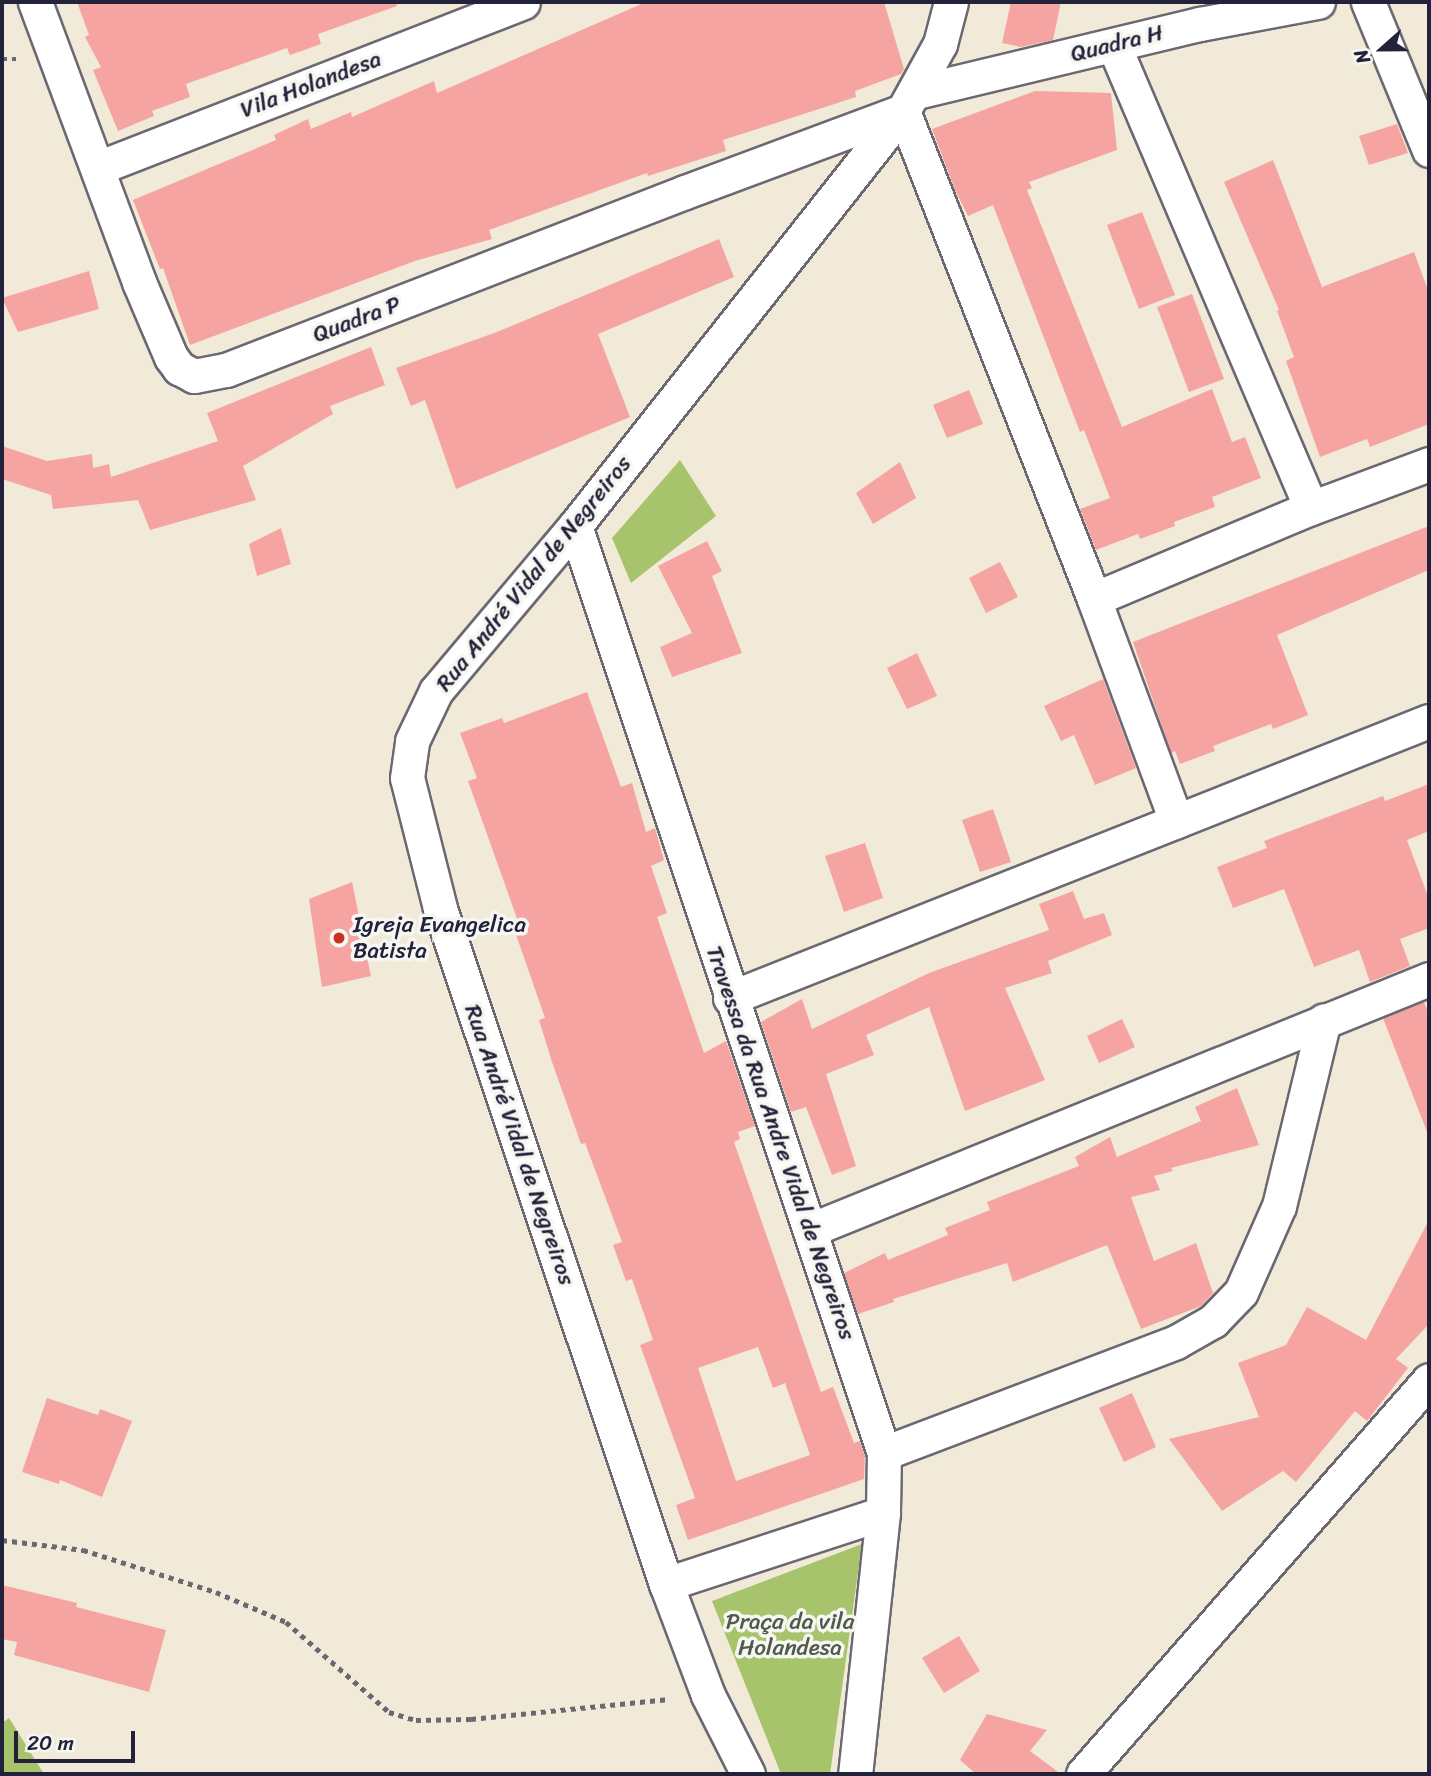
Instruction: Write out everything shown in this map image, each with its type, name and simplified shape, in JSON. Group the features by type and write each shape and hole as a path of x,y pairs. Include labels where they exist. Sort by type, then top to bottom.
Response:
{"street":[{"name":"Quadra P","path":"35,2 139,282 171,357 179,368 194,376 208,375 685,192 910,102"},
{"name":"Vila Holandesa","path":"98,168 523,2"},
{"name":"Rua André Vidal de Negreiros","path":"748,1774 708,1695 666,1584 440,908 407,778 412,741 436,691 575,526 910,102 940,44 951,2"},
{"name":"Quadra H","path":"910,102 1114,46 1201,13 1318,2"},
{"path":"1368,2 1429,150"},
{"path":"1114,46 1311,508"},
{"path":"910,102 1176,821"},
{"path":"1094,599 1311,508 1429,464"},
{"name":"Travessa da Rua Andre Vidal de Negreiros","path":"575,526 730,998 884,1453 883,1513 855,1774"},
{"path":"730,998 1429,721"},
{"path":"810,1230 1429,979"},
{"path":"884,1453 1176,1342 1213,1321 1241,1292 1279,1206 1324,1020"},
{"path":"1083,1774 1429,1380"},
{"path":"666,1584 883,1513"}],"path":[{"path":"2,1540 83,1550 216,1592 286,1622 389,1712 416,1720 471,1719 708,1695"}],"green space":[{"path":"680,460 716,516 631,583 612,538"},
{"name":"Praça da vila Holandesa","path":"862,1544 830,1774 781,1774 712,1601"},
{"path":"9,1718 44,1774 2,1774 2,1723"}],"building":[{"path":"77,2 396,2 397,6 318,34 321,44 290,55 287,48 186,84 190,97 152,111 154,116 118,131 93,70 101,67 85,37 89,35"},
{"path":"646,2 884,2 904,69 901,74 855,91 856,97 723,140 726,151 648,176 647,173 489,230 492,239 415,261 190,345 163,268 160,269 133,200 276,140 274,135 308,119 311,129 351,112 352,117 434,81 437,93"},
{"path":"1011,2 1061,2 1053,40 1021,47 1002,43"},
{"path":"1035,91 1111,93 1117,150 1029,182 1032,188 1027,190 1122,427 1212,389 1232,442 1245,437 1261,478 1212,497 1215,507 1174,522 1175,526 1140,539 1138,534 1096,550 1080,509 1110,498 1084,430 1080,432 993,205 968,216 932,129"},
{"path":"1397,124 1408,153 1369,165 1359,136"},
{"path":"1273,160 1322,287 1414,252 1429,293 1429,424 1370,447 1367,439 1320,457 1286,361 1294,357 1277,311 1279,310 1224,182"},
{"path":"1142,212 1175,295 1139,309 1107,225"},
{"path":"719,239 734,277 598,334 630,417 456,489 425,400 411,406 396,368 497,332"},
{"path":"89,271 99,309 18,332 2,298"},
{"path":"1192,294 1224,379 1189,392 1157,307"},
{"path":"371,347 385,385 330,406 333,414 243,466 256,500 150,530 138,500 53,509 51,495 2,479 2,446 47,461 92,454 93,468 109,464 111,477 218,441 207,413"},
{"path":"969,390 983,424 947,438 933,405"},
{"path":"900,462 916,498 873,524 856,493"},
{"path":"1429,526 1429,570 1277,635 1308,715 1273,729 1271,724 1213,746 1215,751 1180,764 1175,751 1171,753 1133,642"},
{"path":"281,528 291,564 257,576 249,544"},
{"path":"707,541 722,571 712,576 742,653 672,677 660,647 692,633 658,566"},
{"path":"1000,562 1018,597 986,613 969,578"},
{"path":"917,653 937,696 907,709 887,668"},
{"path":"1103,679 1136,768 1095,785 1074,735 1061,741 1044,706"},
{"path":"587,692 621,787 632,783 646,832 655,828 664,860 651,866 667,913 657,917 704,1053 726,1041 755,1126 738,1132 740,1139 734,1142 821,1392 833,1387 854,1443 860,1441 865,1456 864,1479 688,1540 676,1505 695,1498 640,1345 653,1340 632,1279 626,1281 613,1245 622,1242 585,1143 581,1144 552,1062 539,1020 545,1018 513,926 519,924 468,781 477,778 460,733 502,718 504,723","holes":["758,1347 773,1388 785,1383 810,1455 736,1481 698,1368"]},
{"path":"1429,784 1429,831 1407,840 1429,899 1429,928 1400,939 1410,966 1370,982 1359,950 1314,967 1284,889 1233,908 1217,867 1267,848 1264,841 1383,796 1385,801"},
{"path":"993,809 1011,862 980,872 962,820"},
{"path":"865,843 883,898 844,912 825,856"},
{"name":"Igreja Evangelica Batista","path":"352,882 371,976 322,987 309,899"},
{"path":"1073,891 1084,919 1104,913 1112,935 1048,961 1052,973 1005,988 1045,1080 965,1111 929,1007 866,1035 874,1055 826,1074 856,1166 832,1175 806,1107 791,1112 761,1022 802,999 812,1029 929,973 1049,930 1039,904"},
{"path":"1424,1002 1429,1015 1427,1132 1383,1018"},
{"path":"1122,1019 1135,1047 1099,1063 1087,1036"},
{"path":"1237,1088 1259,1145 1171,1168 1173,1171 1154,1176 1160,1190 1131,1197 1154,1261 1196,1243 1213,1293 1201,1306 1141,1329 1107,1245 1013,1282 1007,1263 893,1299 894,1302 858,1314 844,1273 885,1253 888,1260 948,1235 945,1228 990,1210 987,1202 1079,1166 1075,1157 1110,1137 1117,1157 1201,1121 1195,1107"},
{"path":"1429,1220 1429,1324 1396,1359 1408,1368 1367,1421 1355,1411 1296,1482 1283,1471 1222,1511 1169,1439 1259,1417 1238,1363 1286,1345 1307,1307 1366,1340"},
{"path":"1132,1393 1156,1447 1124,1462 1099,1408"},
{"path":"47,1398 98,1415 100,1409 132,1421 102,1497 60,1480 59,1484 22,1472"},
{"path":"2,1585 77,1603 76,1607 166,1630 149,1692 14,1655 17,1642 2,1639"},
{"path":"959,1636 980,1671 944,1693 922,1658"},
{"path":"987,1714 1047,1730 1030,1751 1061,1774 976,1774 960,1760"}],"place":[{"name":"Igreja Evangelica Batista","path":"339,938"}]}
